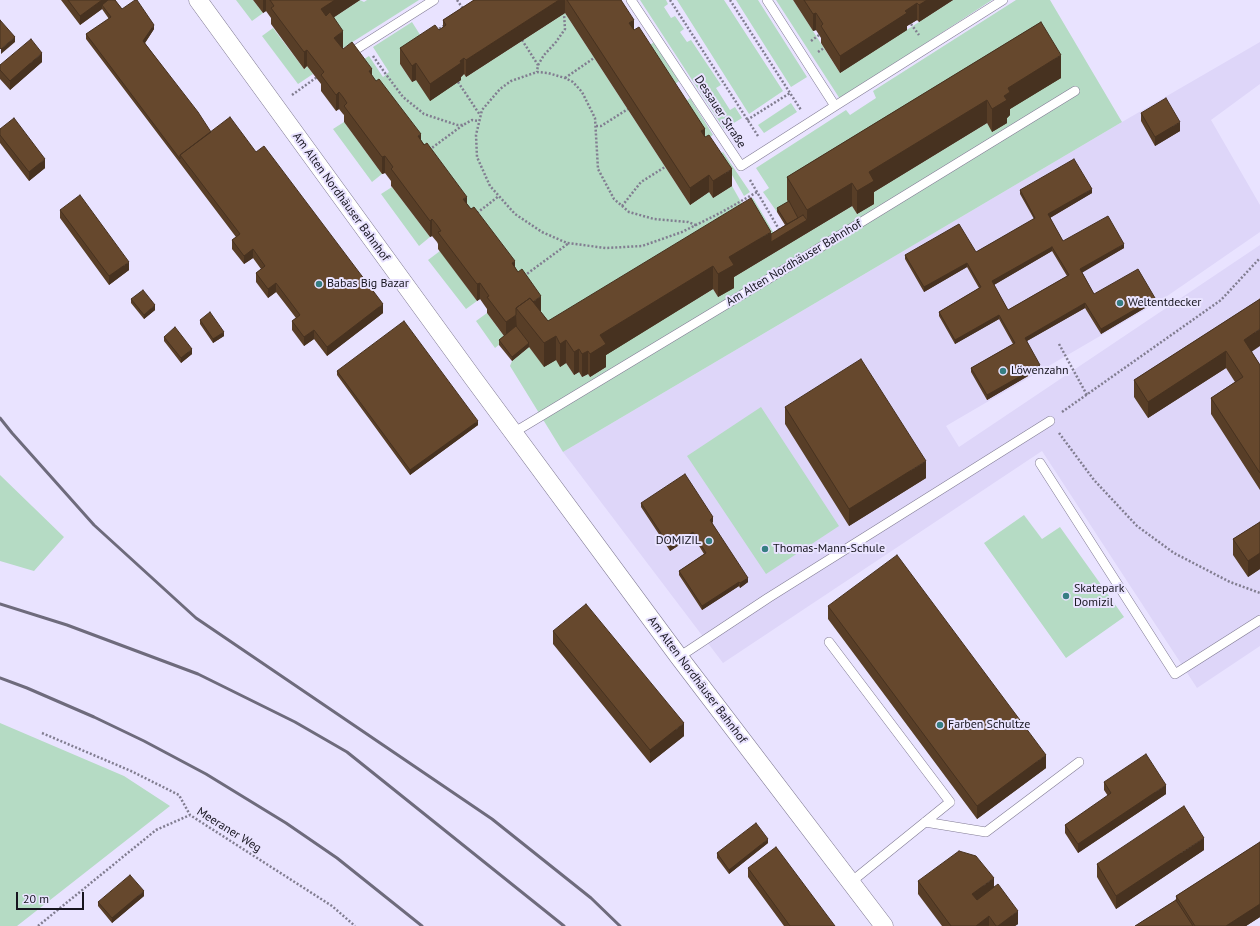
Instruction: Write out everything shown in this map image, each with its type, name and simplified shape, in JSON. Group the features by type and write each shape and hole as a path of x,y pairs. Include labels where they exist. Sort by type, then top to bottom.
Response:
{"street":[{"name":"Am Alten Nordhäuser Bahnhof","path":"198,0 513,433 679,657 884,926"}],"lane":[{"path":"355,50 434,0"},
{"name":"Dessauer Straße","path":"631,0 741,166 1003,0"},
{"path":"767,0 835,106"},
{"name":"Am Alten Nordhäuser Bahnhof","path":"513,433 1075,91"},
{"path":"679,657 768,598 1050,421"},
{"path":"1040,462 1175,674 1260,620"},
{"path":"829,642 950,802 851,882"},
{"path":"925,822 986,832 1079,762"}],"path":[{"path":"457,0 465,12"},
{"path":"670,0 766,150"},
{"path":"730,0 809,122"},
{"path":"537,72 538,65 544,55 565,29 564,14"},
{"path":"432,28 435,32 447,24"},
{"path":"522,40 538,65"},
{"path":"565,78 594,58"},
{"path":"377,60 404,97 424,114 457,125 463,125"},
{"path":"696,225 688,222 654,219 629,212 614,199 598,169 595,118 582,92 573,82 548,73 537,72 511,81 500,89 482,110 476,135 477,157 490,186 515,214 542,232 569,243 606,248 642,246 682,232 696,225 757,192"},
{"path":"275,106 318,76"},
{"path":"458,82 480,116"},
{"path":"747,120 790,93"},
{"path":"596,126 601,126 628,109"},
{"path":"427,152 463,125 472,120 479,121"},
{"path":"741,166 798,260"},
{"path":"622,206 641,182 665,167"},
{"path":"472,217 499,196"},
{"path":"520,279 569,243"},
{"path":"1260,258 1222,300 1050,421 1094,480 1137,526 1174,553 1230,582 1260,594"},
{"path":"1059,344 1087,395"},
{"path":"42,733 131,771 179,795 190,815"},
{"name":"Meeraner Weg","path":"38,926 156,830 190,815 332,906 355,926"}],"shaded area":[{"name":"Thomas-Mann-Schule","path":"1260,42 1260,84 1211,120 1260,205 1260,232 1160,301 946,426 959,447 1260,245 1260,646 1197,688 1042,451 723,663 563,452"}],"green space":[{"path":"236,0 253,0 263,13 252,21"},
{"path":"360,0 364,2 367,0 419,0 343,48 330,29 321,26"},
{"path":"640,0 666,0 668,4 664,7 671,18 675,16 684,29 680,32 687,42 691,40 721,85 716,88 730,110 735,107 742,118 724,129"},
{"path":"677,0 724,0 783,91 749,114"},
{"path":"736,0 758,0 807,77 791,87"},
{"path":"776,0 793,0 840,73 953,0 992,0 840,99"},
{"path":"1016,0 1050,0 1122,122 563,452 510,366 512,361 529,347 544,366 556,360 566,363 574,375 579,372 582,377 588,374 590,377 606,367 600,358 713,289 718,297 733,288 729,280 852,206 857,214 874,204 869,195 987,123 993,132 1004,119 1008,111 790,205 777,212 763,192 769,188 756,168 846,110 850,115 876,98 873,91"},
{"path":"565,13 690,205 709,192 713,198 732,186 750,218 747,201 753,198 779,242 548,344 356,64 369,56 383,77 389,72 373,47 412,22 424,41 400,64 412,82 416,80 460,78 464,74 466,77"},
{"path":"273,28 304,69 307,66 313,74 298,84 262,36"},
{"path":"654,42 679,81 674,85 650,45"},
{"path":"690,98 713,135 702,141 686,101"},
{"path":"791,103 797,112 764,133 758,125"},
{"path":"344,122 382,174 372,182 333,129"},
{"path":"723,152 750,192 744,196 720,154"},
{"path":"392,187 430,237 419,246 381,194"},
{"path":"440,251 477,301 466,309 428,260"},
{"path":"487,313 506,339 495,348 476,321"},
{"path":"761,407 839,526 766,574 687,456"},
{"path":"0,475 64,537 34,571 0,561"},
{"name":"Skatepark Domizil","path":"1024,515 1042,539 1060,527 1124,617 1066,658 984,543"},
{"path":"0,723 124,776 170,806 17,926 0,926"}],"building":[{"path":"68,0 102,0 80,16"},
{"path":"108,0 115,0 122,9 137,0 154,25 143,41 198,112 211,132 180,155 180,159 86,34 111,17 102,5"},
{"path":"270,0 335,0 321,9 326,16 330,12 343,31 334,38 343,49 352,42 372,69 369,71 376,81 379,79 421,134 418,136 424,145 427,143 467,197 463,199 471,209 474,207 515,261 512,263 518,272 522,269 541,296 533,302 530,298 516,308 516,315 506,322 487,297 489,296 480,283 477,284 440,235 438,232 441,231 437,225 432,219 430,221 391,169 393,167 385,156 382,157 344,106 347,103 343,97 339,92 336,95 321,75 324,72 307,50 304,52 271,8 274,6"},
{"path":"474,0 559,0 466,60 464,58 460,61 461,63 430,84 416,63 412,66 400,48 435,25 439,30 446,25 443,20"},
{"path":"567,0 621,0 634,20 629,23 634,30 639,27 705,129 701,131 705,137 709,135 732,169 713,181 709,175 690,188"},
{"path":"804,0 927,0 919,5 917,3 905,11 907,13 840,56 821,26 823,24 816,13 813,14"},
{"path":"0,20 15,37 1,49 0,48"},
{"path":"1041,22 1061,55 1008,88 1010,92 1004,96 1007,100 992,109 987,100 869,172 874,181 857,191 852,183 807,210 787,177"},
{"path":"31,39 42,53 10,81 0,70 0,65"},
{"path":"1166,98 1180,122 1155,137 1141,113"},
{"path":"230,117 256,152 264,146 383,304 327,347 314,330 304,337 292,321 300,315 276,283 268,289 256,273 265,266 253,249 244,256 232,240 240,234 180,155"},
{"path":"14,118 45,159 29,172 0,135 0,129"},
{"path":"1074,159 1092,189 1048,214 1063,241 1108,216 1124,244 1080,269 1094,294 1138,269 1155,298 1101,329 1085,303 1025,338 1040,365 987,395 971,368 1015,343 999,315 955,340 939,312 981,287 967,263 924,287 905,255 959,224 976,252 1035,218 1020,190","holes":["1052,247 1069,275 1008,310 992,281"]},
{"path":"80,195 129,262 109,276 60,210"},
{"path":"751,198 771,232 729,257 734,265 718,274 713,266 600,335 606,344 590,354 588,351 582,354 579,349 574,352 566,340 560,344 556,336 544,343 516,308 530,298 548,321"},
{"path":"789,201 798,218 787,224 777,208"},
{"path":"803,215 807,220 771,242 771,234"},
{"path":"143,290 155,305 144,315 131,299"},
{"path":"1260,299 1260,329 1244,340 1260,365 1260,473 1211,398 1243,377 1226,351 1148,402 1134,380"},
{"path":"210,312 224,332 213,339 200,320"},
{"path":"404,321 478,421 410,470 337,371"},
{"path":"516,326 529,343 512,357 499,340"},
{"path":"175,327 192,349 181,358 164,337"},
{"path":"861,359 926,461 849,509 785,407"},
{"name":"DOMIZIL","path":"685,474 713,517 710,520 748,578 740,583 739,582 702,606 679,571 706,553 693,532 670,547 641,503"},
{"path":"1260,522 1260,553 1248,561 1233,539"},
{"path":"897,555 1046,755 977,806 828,606"},
{"path":"586,604 684,723 650,750 553,631"},
{"path":"1146,754 1166,785 1078,844 1065,825 1111,793 1104,782"},
{"path":"1184,806 1204,838 1116,896 1097,864"},
{"path":"756,823 768,839 729,870 717,853"},
{"path":"1260,842 1260,904 1226,926 1195,926 1176,896"},
{"path":"776,847 835,926 790,926 748,868"},
{"path":"959,851 976,856 994,878 972,894 977,900 998,884 1018,911 998,926 996,926 989,916 976,926 951,926 918,881"},
{"path":"130,875 144,891 112,918 98,902"},
{"path":"1176,900 1193,926 1135,926"}],"railway":[{"path":"0,418 94,525 196,618 492,819 591,898 620,926"},
{"path":"0,604 67,625 198,674 295,722 347,752 564,926"},
{"path":"0,678 94,717 144,741 206,774 286,823 337,858 422,926"}],"place":[{"name":"Babas Big Bazar","path":"319,284"},
{"name":"Weltentdecker","path":"1120,303"},
{"name":"Löwenzahn","path":"1003,371"},
{"name":"DOMIZIL","path":"709,541"},
{"name":"Thomas-Mann-Schule","path":"765,549"},
{"name":"Skatepark Domizil","path":"1066,596"},
{"name":"Farben Schultze","path":"940,725"}]}
